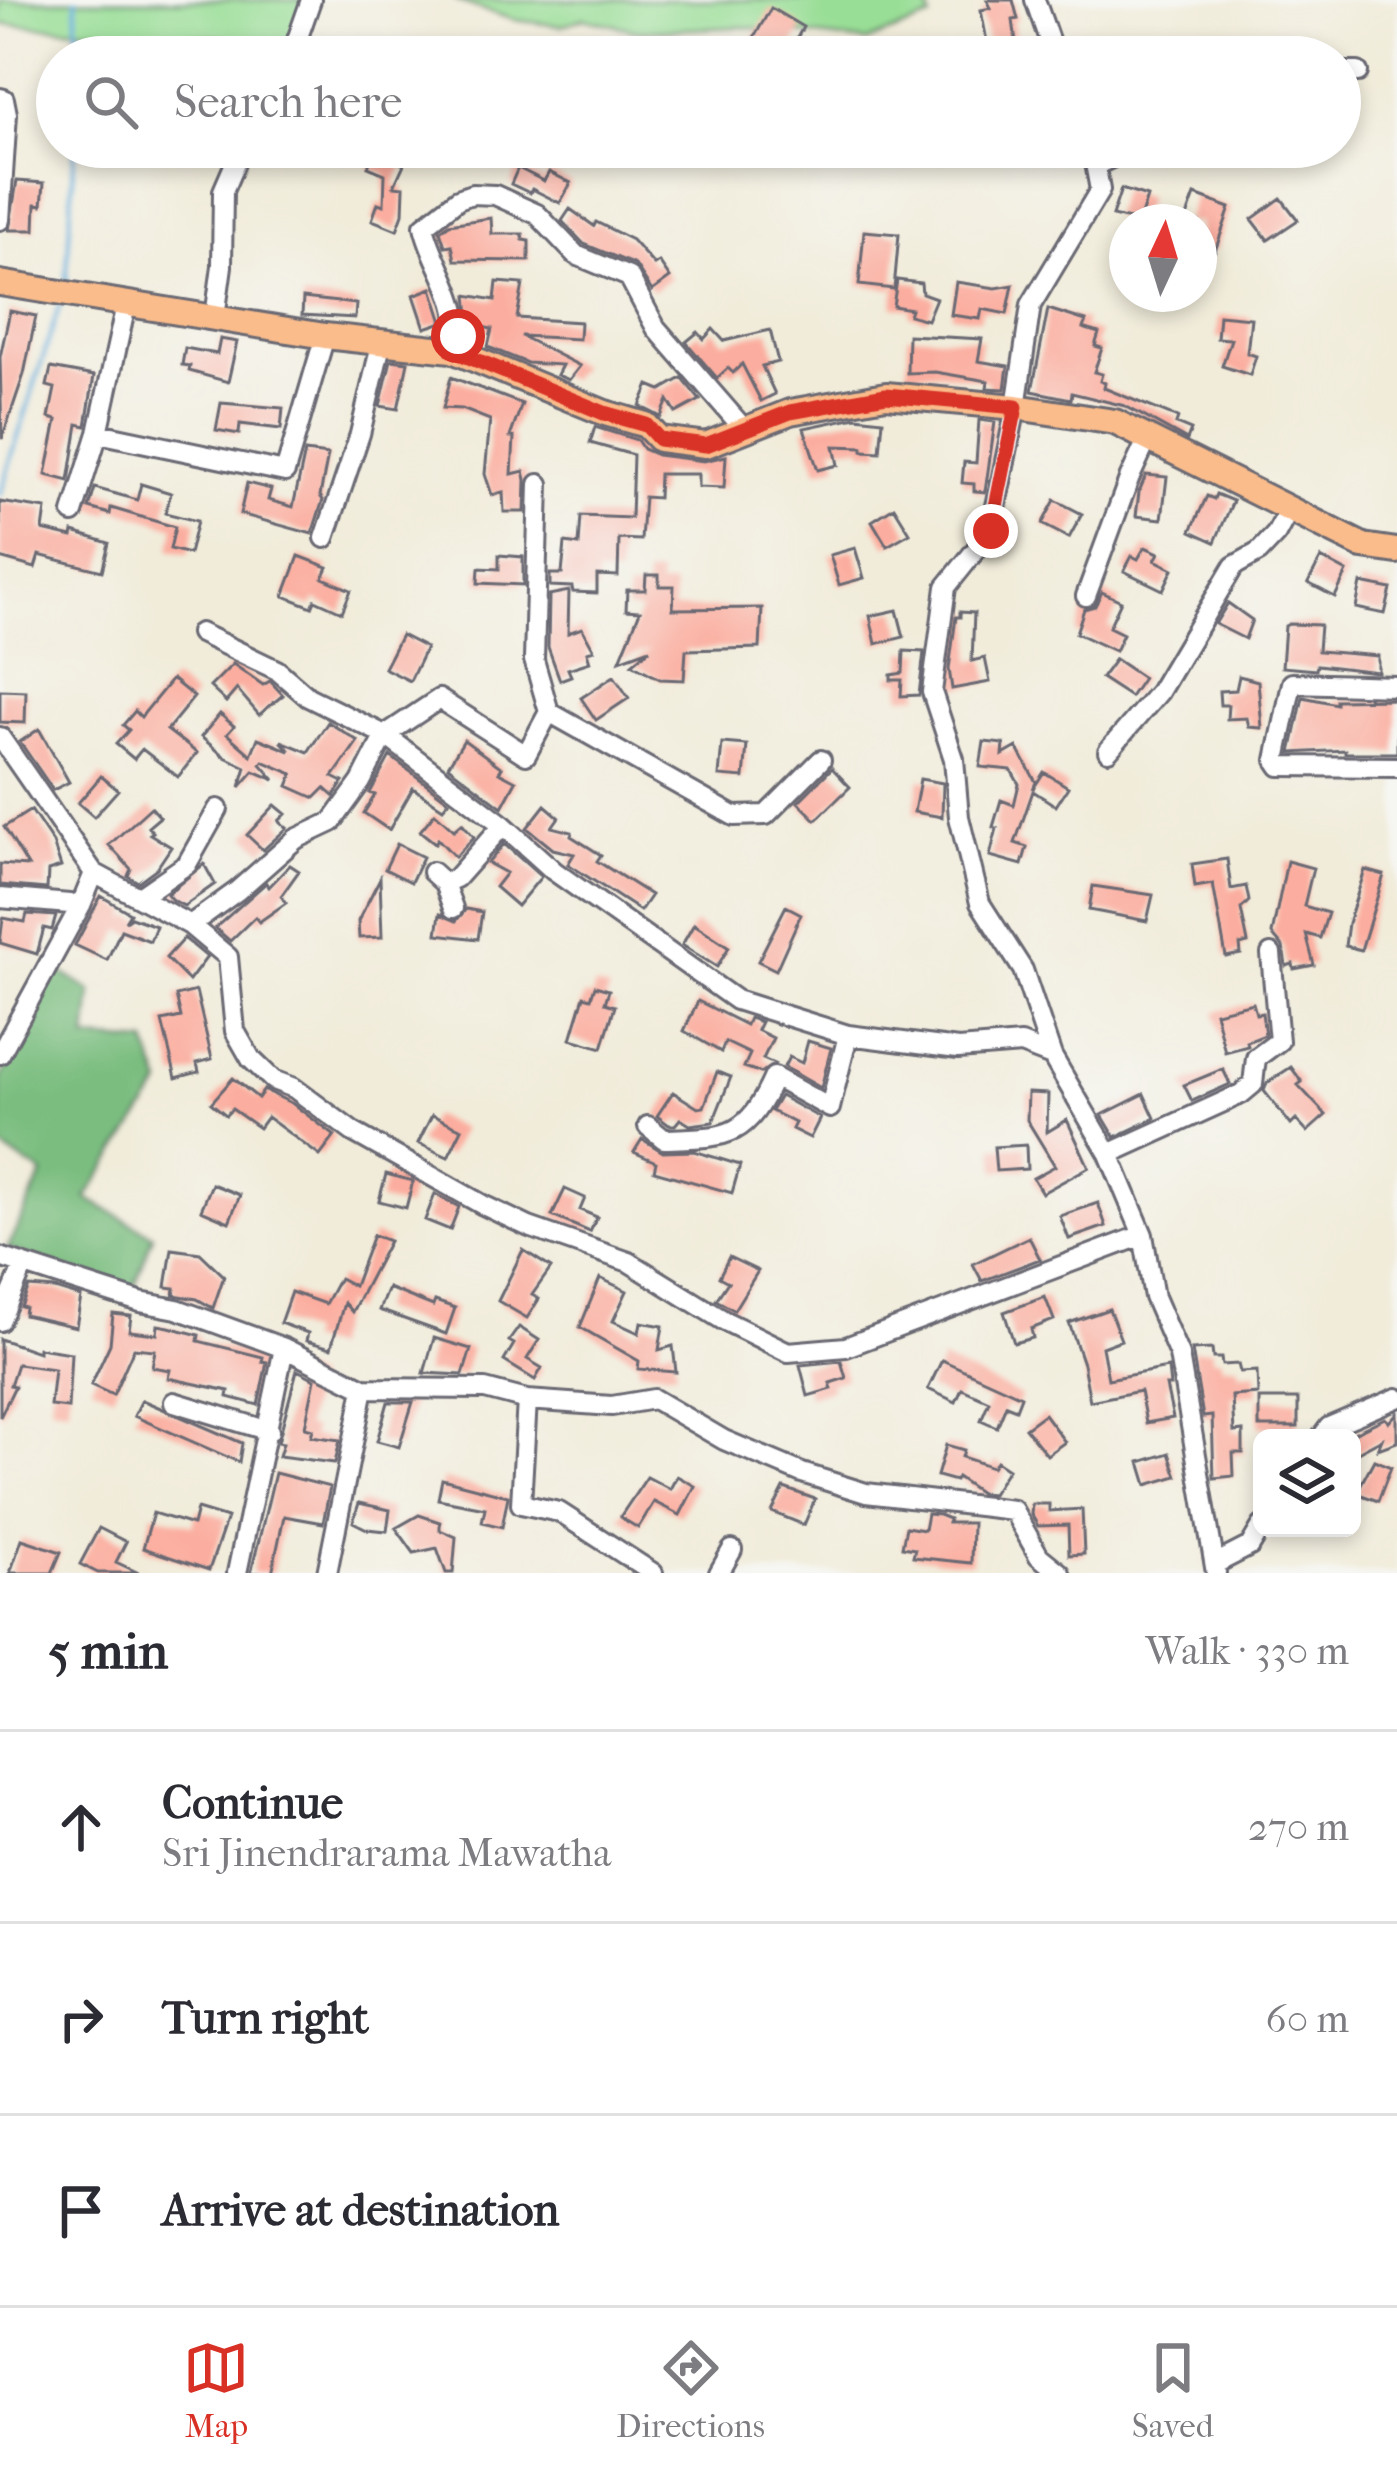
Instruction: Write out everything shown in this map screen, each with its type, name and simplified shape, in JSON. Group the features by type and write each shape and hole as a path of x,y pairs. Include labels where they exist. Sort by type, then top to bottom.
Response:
{"main road":[{"path":"0,283 325,336 452,350 604,413 646,425 659,439 706,445 790,412 886,395 1115,422 1364,546 1397,551"}],"street":[{"path":"298,36 311,0"},
{"path":"1035,0 1048,36"},
{"path":"0,98 8,114 0,220"},
{"path":"215,316 224,191 233,168"},
{"path":"1096,168 1100,190 1030,305 991,531 946,587 932,692 953,759 959,817 980,904 1023,970 1052,1056 1109,1154 1143,1235 1154,1297 1179,1355 1215,1569 1250,1546 1255,1537"},
{"path":"452,350 459,316 424,226 458,199 496,195 537,214 576,255 629,277 656,328 744,429"},
{"path":"73,513 98,433 127,304"},
{"path":"98,433 285,472 325,336"},
{"path":"325,538 360,434 382,340"},
{"path":"1086,596 1148,439"},
{"path":"190,925 296,839 332,822 362,782 385,735 439,699 526,755 549,712 534,660 539,484"},
{"path":"1108,751 1159,692 1234,566 1259,552 1276,534 1288,510"},
{"path":"200,633 278,670 308,697 385,735 503,825 554,871 736,1000 848,1035 958,1049 1021,1044 1052,1056"},
{"path":"1397,686 1292,683 1276,760 1280,766 1397,767"},
{"path":"549,712 734,815 766,815 821,760"},
{"path":"0,736 94,873 190,925 228,957 235,1031 251,1059 273,1080 294,1088 353,1132 483,1205 529,1227 629,1262 723,1320 788,1352 845,1348 1143,1235"},
{"path":"141,896 187,864 218,808"},
{"path":"453,908 438,878 456,878 503,825"},
{"path":"0,1054 94,873"},
{"path":"0,898 81,905"},
{"path":"1109,1154 1241,1094 1253,1084 1256,1058 1279,1041 1271,954"},
{"path":"649,1126 664,1139 721,1137 740,1131 760,1108 774,1078 830,1108 848,1035"},
{"path":"0,1257 140,1302 177,1309 284,1348 364,1388 484,1389 527,1400 612,1406 654,1399 724,1440 802,1473 866,1493 1013,1510 1039,1556 1060,1573"},
{"path":"0,1321 23,1265"},
{"path":"237,1573 284,1348"},
{"path":"327,1573 364,1388"},
{"path":"1328,1429 1397,1398"},
{"path":"527,1400 521,1504 559,1511 652,1573"},
{"path":"174,1402 269,1431"},
{"path":"719,1573 732,1550"}],"green space":[{"path":"0,0 311,0 299,36 198,36 0,24"},
{"path":"454,0 926,0 931,18 882,36 817,36 743,27 639,31 584,18 561,26 514,20"},
{"path":"55,968 92,992 87,1039 147,1043 162,1085 86,1198 153,1235 132,1293 7,1249 43,1174 0,1147 0,1080"}],"building":[{"path":"987,0 1013,0 1018,19 1013,20 1015,36 986,36 981,10 991,8"},
{"path":"771,8 803,27 798,36 755,36"},
{"path":"370,168 402,168 394,186 404,187 397,230 372,220 378,203 384,205 385,174"},
{"path":"518,168 544,181 549,172 571,183 560,203 511,184"},
{"path":"17,181 44,183 42,205 36,204 35,230 9,230"},
{"path":"1121,189 1147,197 1145,204 1116,204"},
{"path":"1195,195 1230,208 1217,245 1217,204 1192,204"},
{"path":"1281,198 1298,220 1268,240 1252,219"},
{"path":"570,209 594,226 596,222 632,240 670,278 652,291 635,265 584,244 562,221"},
{"path":"491,218 492,234 523,234 523,240 529,241 529,261 455,260 452,245 445,246 440,231 449,224"},
{"path":"864,231 899,234 894,289 859,285"},
{"path":"897,280 921,283 922,293 936,298 927,320 909,315 911,309 893,306"},
{"path":"497,282 523,284 517,318 580,322 579,339 521,336 580,366 569,380 557,375 562,365 527,363 488,347 492,329 470,325 467,295 495,300"},
{"path":"956,282 996,288 1013,285 1007,314 982,309 980,319 951,315"},
{"path":"432,288 443,322 425,328 414,295"},
{"path":"303,298 356,304 355,318 302,315"},
{"path":"1048,309 1086,321 1083,328 1099,333 1095,346 1102,348 1094,372 1102,374 1104,388 1178,418 1176,424 1191,430 1187,440 1125,406 1072,393 1071,399 1032,391"},
{"path":"10,311 36,316 24,374 2,439 0,357"},
{"path":"1219,315 1251,318 1247,353 1256,356 1250,375 1222,366 1231,339 1217,338"},
{"path":"713,329 724,341 770,330 778,362 762,366 775,394 761,401 742,364 717,378 686,342 698,332 704,339"},
{"path":"908,335 982,339 978,361 1008,366 1005,389 987,388 988,381 935,372 907,373"},
{"path":"220,339 237,342 228,382 182,365 185,348 217,354"},
{"path":"391,360 408,362 398,409 380,406"},
{"path":"51,368 94,376 86,426 78,424 69,481 46,475 57,420 49,418 55,388 47,386"},
{"path":"451,377 522,404 510,437 514,437 512,474 524,471 526,480 525,512 504,512 503,492 492,495 485,474 490,420 462,409 443,408"},
{"path":"682,378 700,400 676,413 668,400 661,417 640,406 649,385 661,390"},
{"path":"221,403 283,408 281,429 240,424 239,434 216,430"},
{"path":"856,417 883,420 880,452 834,446 838,465 818,470 804,428"},
{"path":"979,420 995,422 985,492 962,483 964,462 976,463"},
{"path":"595,427 637,440 657,455 704,461 726,456 724,488 698,487 698,474 659,474 658,498 644,497 641,540 619,539 618,576 597,575 597,593 573,592 572,587 550,586 550,574 562,574 565,543 579,545 581,516 631,518 633,455 590,443"},
{"path":"305,452 328,455 323,500 312,534 240,514 247,483 271,489 268,500 293,507"},
{"path":"1146,475 1167,477 1162,519 1136,516"},
{"path":"141,484 171,493 165,513 197,521 189,554 170,549 175,527 111,508 110,514 89,508 95,488 137,500"},
{"path":"1216,494 1233,501 1215,542 1191,531 1207,496 1214,499"},
{"path":"1055,500 1082,514 1069,538 1042,524"},
{"path":"0,502 46,509 43,530 72,537 73,532 109,543 102,571 39,555 35,568 0,558"},
{"path":"894,507 910,533 887,546 872,521"},
{"path":"1145,547 1159,553 1155,560 1173,569 1163,590 1124,571 1132,556 1138,559"},
{"path":"855,548 864,578 839,585 830,555"},
{"path":"499,555 523,557 523,585 478,583 479,568 499,569"},
{"path":"299,556 328,567 323,578 351,590 342,612 315,600 312,607 284,596"},
{"path":"1321,558 1347,572 1335,597 1308,583"},
{"path":"646,575 659,575 659,586 674,586 673,609 762,608 760,648 686,650 684,680 660,679 632,664 650,649 620,660 640,611 626,610 627,590 645,590"},
{"path":"1361,583 1391,589 1385,614 1356,608"},
{"path":"569,591 568,633 582,628 594,650 587,652 590,662 568,669 571,676 560,680 548,647 549,595"},
{"path":"1102,592 1121,601 1109,627 1123,634 1115,651 1076,633 1084,609 1095,606"},
{"path":"1228,603 1252,620 1245,639 1215,624"},
{"path":"897,610 904,637 876,644 870,616"},
{"path":"960,612 974,613 972,661 985,658 990,682 952,689 949,669"},
{"path":"1320,625 1318,651 1378,656 1378,672 1317,665 1316,670 1282,667 1285,626"},
{"path":"401,635 426,648 410,681 384,668"},
{"path":"904,651 924,652 919,695 901,696 902,680 891,680 891,675 903,673"},
{"path":"1115,659 1143,678 1130,697 1101,678"},
{"path":"233,664 263,685 270,681 283,695 259,715 237,689 226,702 210,687"},
{"path":"614,676 629,698 596,720 581,698"},
{"path":"1239,676 1258,681 1262,728 1249,727 1247,718 1227,719 1228,705 1220,705 1219,691 1236,690"},
{"path":"172,679 194,697 167,730 197,753 178,777 142,749 134,759 116,744 129,730 123,725 135,711 141,717"},
{"path":"0,690 26,691 25,723 0,722"},
{"path":"1303,697 1336,704 1336,700 1397,699 1397,753 1291,753"},
{"path":"220,714 234,726 227,734 251,755 258,738 290,751 281,741 308,752 328,722 358,741 333,777 343,782 334,796 325,788 315,798 288,786 293,774 263,761 275,780 254,771 240,787 246,767 201,737"},
{"path":"39,729 69,782 53,790 20,742"},
{"path":"464,740 516,781 502,807 448,766"},
{"path":"984,742 1004,744 1003,755 1017,747 1036,782 1033,789 1044,772 1068,787 1056,806 1033,791 1015,843 1027,847 1022,865 990,856 1001,800 1014,805 1019,784 1011,770 980,767"},
{"path":"722,743 747,745 744,778 719,776"},
{"path":"390,756 449,801 443,808 413,788 389,830 364,813"},
{"path":"832,768 850,787 816,820 798,802"},
{"path":"101,776 118,790 94,817 78,803"},
{"path":"920,779 943,783 942,817 914,812"},
{"path":"275,805 286,814 279,821 287,828 263,850 247,835"},
{"path":"545,805 559,817 552,827 572,832 571,836 601,855 597,861 651,895 640,911 568,864 574,854 553,849 527,828"},
{"path":"151,807 160,817 148,827 150,834 171,847 157,868 138,882 128,876 131,869 109,845"},
{"path":"31,810 53,843 61,867 48,871 47,889 0,885 0,864 28,866 4,827"},
{"path":"435,813 454,830 462,823 474,837 455,857 438,839 435,843 420,831"},
{"path":"397,844 423,857 411,882 385,869"},
{"path":"504,844 541,877 517,906 495,887 506,873 488,863"},
{"path":"1227,859 1231,889 1246,886 1249,901 1241,909 1248,943 1240,945 1241,954 1226,957 1213,884 1195,887 1192,864"},
{"path":"1287,861 1313,868 1304,906 1328,913 1320,938 1306,934 1314,965 1294,969 1293,964 1286,966 1283,947 1272,934"},
{"path":"204,864 215,884 184,906 171,899 167,894"},
{"path":"290,865 299,871 281,896 286,903 259,922 255,917 230,941 215,928 266,883 269,887"},
{"path":"1365,870 1384,875 1361,950 1345,946"},
{"path":"380,878 382,937 359,938 358,921"},
{"path":"1093,886 1153,895 1147,921 1089,910"},
{"path":"101,896 130,913 125,921 131,917 156,926 150,941 121,930 107,960 75,945"},
{"path":"786,906 801,914 776,970 758,961"},
{"path":"466,909 482,912 478,939 437,934 440,914 456,921"},
{"path":"27,914 56,916 52,930 44,928 37,954 0,943 3,918 25,922"},
{"path":"694,924 729,947 717,967 682,945"},
{"path":"184,938 207,957 189,981 166,958"},
{"path":"595,986 609,990 605,1003 615,1006 602,1048 571,1039 584,996 591,998"},
{"path":"196,991 212,1059 197,1063 199,1072 176,1078 162,1021 181,1017 176,996"},
{"path":"698,1001 746,1025 749,1018 761,1022 757,1030 773,1038 763,1059 774,1064 761,1073 744,1067 750,1054 725,1042 721,1052 684,1031"},
{"path":"1253,1003 1256,1014 1262,1013 1265,1035 1225,1052 1215,1012"},
{"path":"808,1041 831,1048 821,1088 784,1067 789,1057 802,1063"},
{"path":"1291,1067 1302,1082 1298,1085 1326,1115 1307,1132 1296,1120 1291,1125 1264,1091 1267,1083"},
{"path":"1223,1069 1230,1084 1192,1101 1184,1085"},
{"path":"717,1072 731,1077 713,1122 690,1125 680,1119 669,1125 657,1116 673,1092 704,1107"},
{"path":"233,1078 258,1098 264,1090 293,1104 335,1136 320,1156 267,1117 259,1128 232,1109 226,1115 211,1103"},
{"path":"1028,1093 1048,1094 1047,1132 1067,1120 1089,1167 1042,1193 1033,1178 1055,1166 1027,1120"},
{"path":"1144,1094 1155,1118 1115,1137 1102,1115"},
{"path":"780,1096 820,1118 810,1138 792,1129 795,1123 771,1111"},
{"path":"432,1115 462,1129 448,1157 418,1143"},
{"path":"642,1139 663,1152 694,1151 740,1165 732,1193 654,1171 656,1162 634,1152"},
{"path":"1026,1145 1027,1169 996,1171 994,1147"},
{"path":"386,1174 413,1181 406,1208 379,1201"},
{"path":"212,1184 240,1195 229,1222 201,1210"},
{"path":"565,1189 585,1198 580,1210 597,1217 590,1232 552,1216"},
{"path":"435,1194 459,1207 450,1230 425,1220"},
{"path":"1098,1203 1106,1226 1069,1239 1060,1216"},
{"path":"373,1235 389,1241 352,1312 344,1303 331,1348 306,1341 308,1333 280,1323 291,1292 325,1304 339,1278 354,1286"},
{"path":"1029,1237 1040,1259 982,1281 973,1264"},
{"path":"172,1249 200,1253 224,1276 213,1308 174,1295 175,1288 166,1287"},
{"path":"523,1250 551,1268 532,1295 539,1299 527,1318 498,1301"},
{"path":"729,1257 758,1271 734,1310 716,1300 728,1282 719,1277"},
{"path":"600,1278 627,1291 613,1321 639,1333 641,1322 663,1326 659,1350 673,1346 676,1372 638,1369 639,1361 580,1327"},
{"path":"29,1287 81,1297 76,1327 24,1315 21,1307"},
{"path":"388,1288 433,1306 435,1301 455,1308 446,1334 379,1310"},
{"path":"1045,1297 1054,1320 1031,1329 1033,1338 1014,1343 1004,1312"},
{"path":"1109,1309 1121,1340 1102,1347 1108,1379 1168,1368 1170,1386 1166,1386 1173,1418 1146,1423 1140,1391 1090,1401 1069,1323"},
{"path":"113,1314 131,1316 129,1331 157,1334 158,1325 169,1327 199,1335 198,1341 263,1357 267,1362 258,1405 228,1397 229,1391 168,1378 170,1370 152,1367 155,1350 134,1348 113,1395 91,1385 110,1344"},
{"path":"519,1327 539,1340 527,1359 542,1368 535,1380 504,1361"},
{"path":"434,1338 471,1349 463,1375 424,1373"},
{"path":"0,1339 38,1352 38,1348 71,1353 68,1408 50,1406 54,1369 17,1364 10,1385 15,1386 0,1417"},
{"path":"1212,1349 1213,1358 1221,1358 1222,1365 1238,1364 1240,1372 1257,1371 1258,1394 1232,1396 1234,1432 1243,1431 1243,1453 1233,1453 1234,1476 1214,1478 1212,1416 1203,1417 1192,1350"},
{"path":"942,1360 1021,1396 1016,1409 1006,1405 997,1427 981,1420 989,1401 962,1389 956,1402 928,1389"},
{"path":"841,1361 846,1378 830,1383 832,1389 808,1396 800,1365"},
{"path":"297,1370 315,1379 305,1427 313,1429 311,1436 340,1440 335,1463 279,1456 283,1443 278,1442"},
{"path":"1259,1399 1298,1399 1298,1427 1259,1427"},
{"path":"142,1400 242,1443 239,1462 134,1416"},
{"path":"388,1402 413,1402 399,1447 377,1441"},
{"path":"1397,1413 1397,1442 1378,1449 1382,1439 1361,1450 1361,1430 1385,1418 1389,1422"},
{"path":"1044,1414 1065,1442 1047,1455 1025,1428"},
{"path":"946,1445 964,1450 962,1457 992,1467 996,1461 1008,1469 992,1494 980,1493 957,1477 955,1481 937,1476"},
{"path":"1169,1453 1177,1476 1147,1485 1140,1462"},
{"path":"1374,1460 1391,1467 1378,1501 1361,1495 1361,1484"},
{"path":"275,1473 330,1487 323,1523 284,1516 272,1573 251,1573"},
{"path":"677,1476 695,1486 680,1515 654,1502 638,1528 620,1517 647,1477 670,1489"},
{"path":"442,1479 508,1496 502,1527 482,1522 485,1508 438,1499"},
{"path":"784,1488 815,1499 804,1525 772,1512"},
{"path":"359,1503 390,1510 387,1531 353,1522"},
{"path":"1032,1504 1049,1504 1049,1511 1082,1509 1084,1554 1069,1555 1068,1525 1038,1526"},
{"path":"197,1509 227,1518 209,1570 143,1548 153,1513 193,1525"},
{"path":"927,1514 949,1519 948,1523 972,1523 971,1563 913,1557 915,1549 902,1547 906,1527 924,1530"},
{"path":"419,1515 440,1522 440,1530 456,1537 453,1573 446,1573 437,1548 414,1553 396,1528"},
{"path":"99,1528 126,1542 116,1562 139,1573 98,1573 80,1564"},
{"path":"22,1539 61,1552 52,1573 10,1573"}],"waterway":[{"path":"76,0 77,36"},
{"path":"66,285 74,168"},
{"path":"0,494 61,301"}],"route":[{"path":"458,336 452,350 604,413 646,425 659,439 706,445 790,412 886,395 1016,407 991,531"}]}
